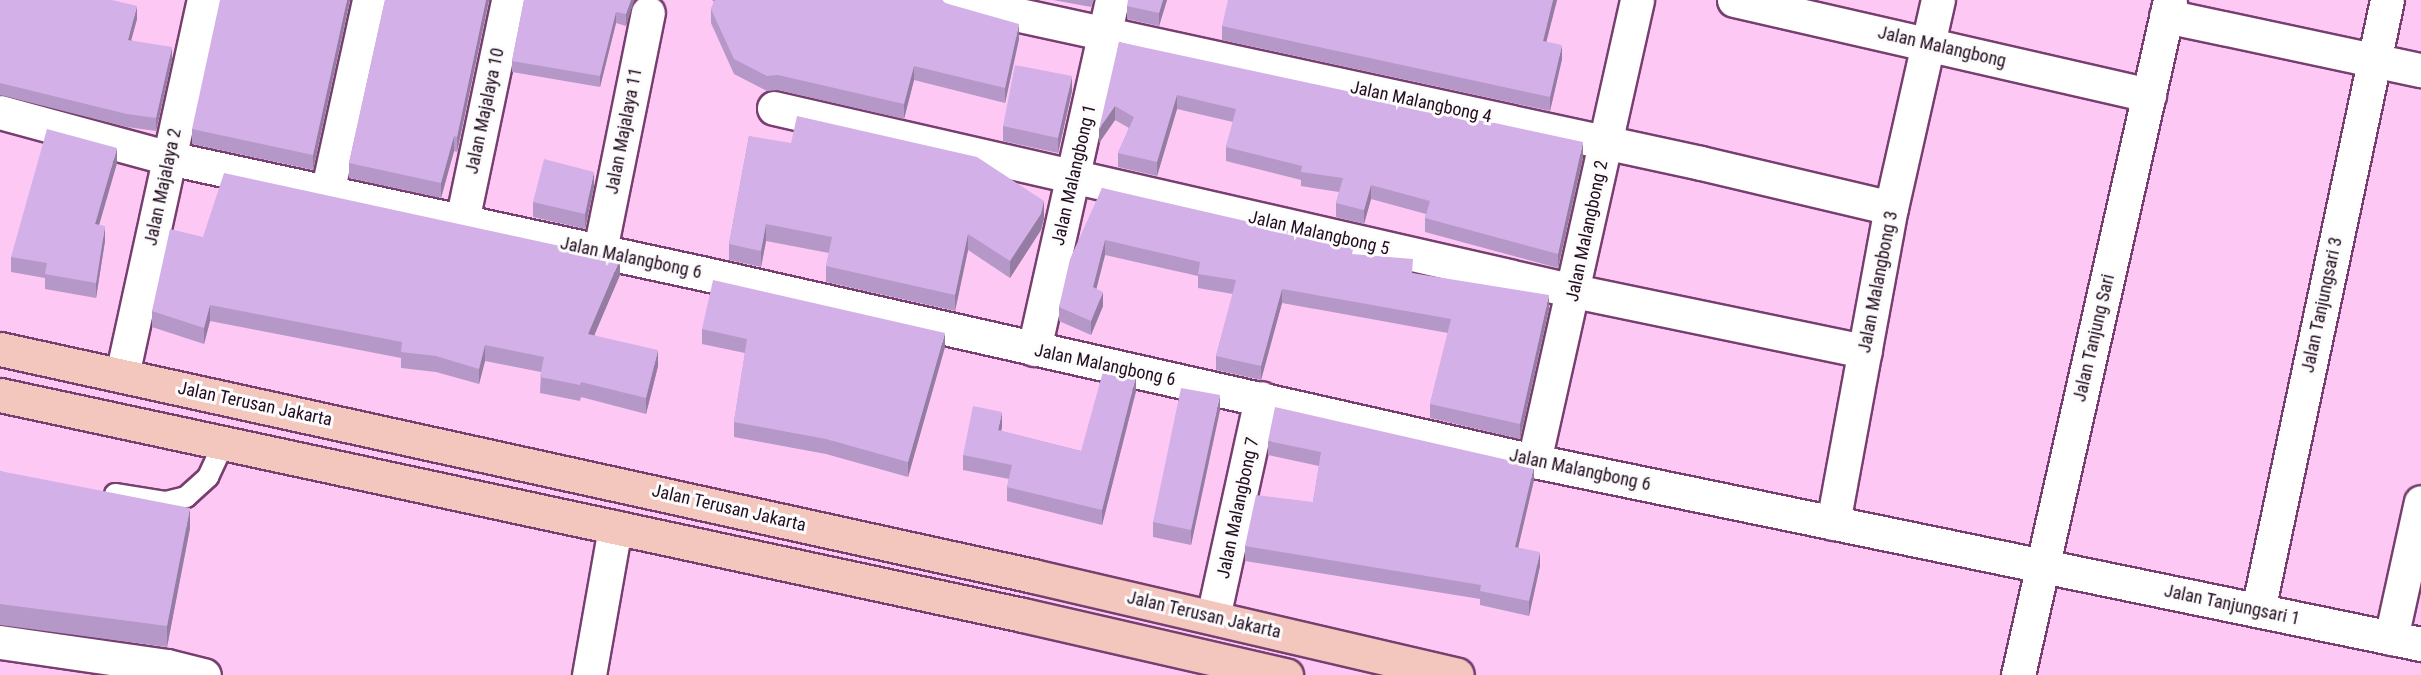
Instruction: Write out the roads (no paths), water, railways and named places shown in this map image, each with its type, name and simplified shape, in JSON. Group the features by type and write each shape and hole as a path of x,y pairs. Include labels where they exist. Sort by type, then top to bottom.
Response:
{"main road":[{"name":"Jalan Terusan Jakarta","path":"0,349 1033,576 1452,674"},
{"path":"0,395 1023,615 1286,675"},
{"path":"1023,615 1033,576"}],"street":[{"name":"Jalan Majalaya 2","path":"122,375 204,0"},
{"path":"327,193 369,0"},
{"name":"Jalan Majalaya 10","path":"462,221 508,0"},
{"name":"Jalan Malangbong 4","path":"950,0 1606,142 1891,208"},
{"name":"Jalan Malangbong 1","path":"1034,349 1112,0"},
{"name":"Jalan Malangbong 2","path":"1534,461 1574,291 1637,0"},
{"name":"Jalan Malangbong","path":"1734,0 2149,95"},
{"name":"Jalan Malangbong 3","path":"1833,523 1891,208 1938,0"},
{"name":"Jalan Tanjungsari 3","path":"2258,610 2387,0"},
{"path":"2168,8 2421,70"},
{"name":"Jalan Tanjung Sari","path":"2018,675 2168,8"},
{"name":"Jalan Majalaya 11","path":"600,250 648,13"},
{"name":"Jalan Malangbong 5","path":"774,108 1574,291 1865,351"},
{"name":"Jalan Malangbong 6","path":"0,112 169,158 600,250 1534,461 2043,566"},
{"name":"Jalan Malangbong 7","path":"1214,617 1261,398"},
{"path":"2406,641 2421,502"},
{"path":"589,675 615,527"},
{"name":"Jalan Tanjungsari 1","path":"2043,566 2406,641"},
{"path":"0,642 83,664 204,675"}],"lane":[{"path":"100,492 166,502 186,497 208,477 224,443"}]}
